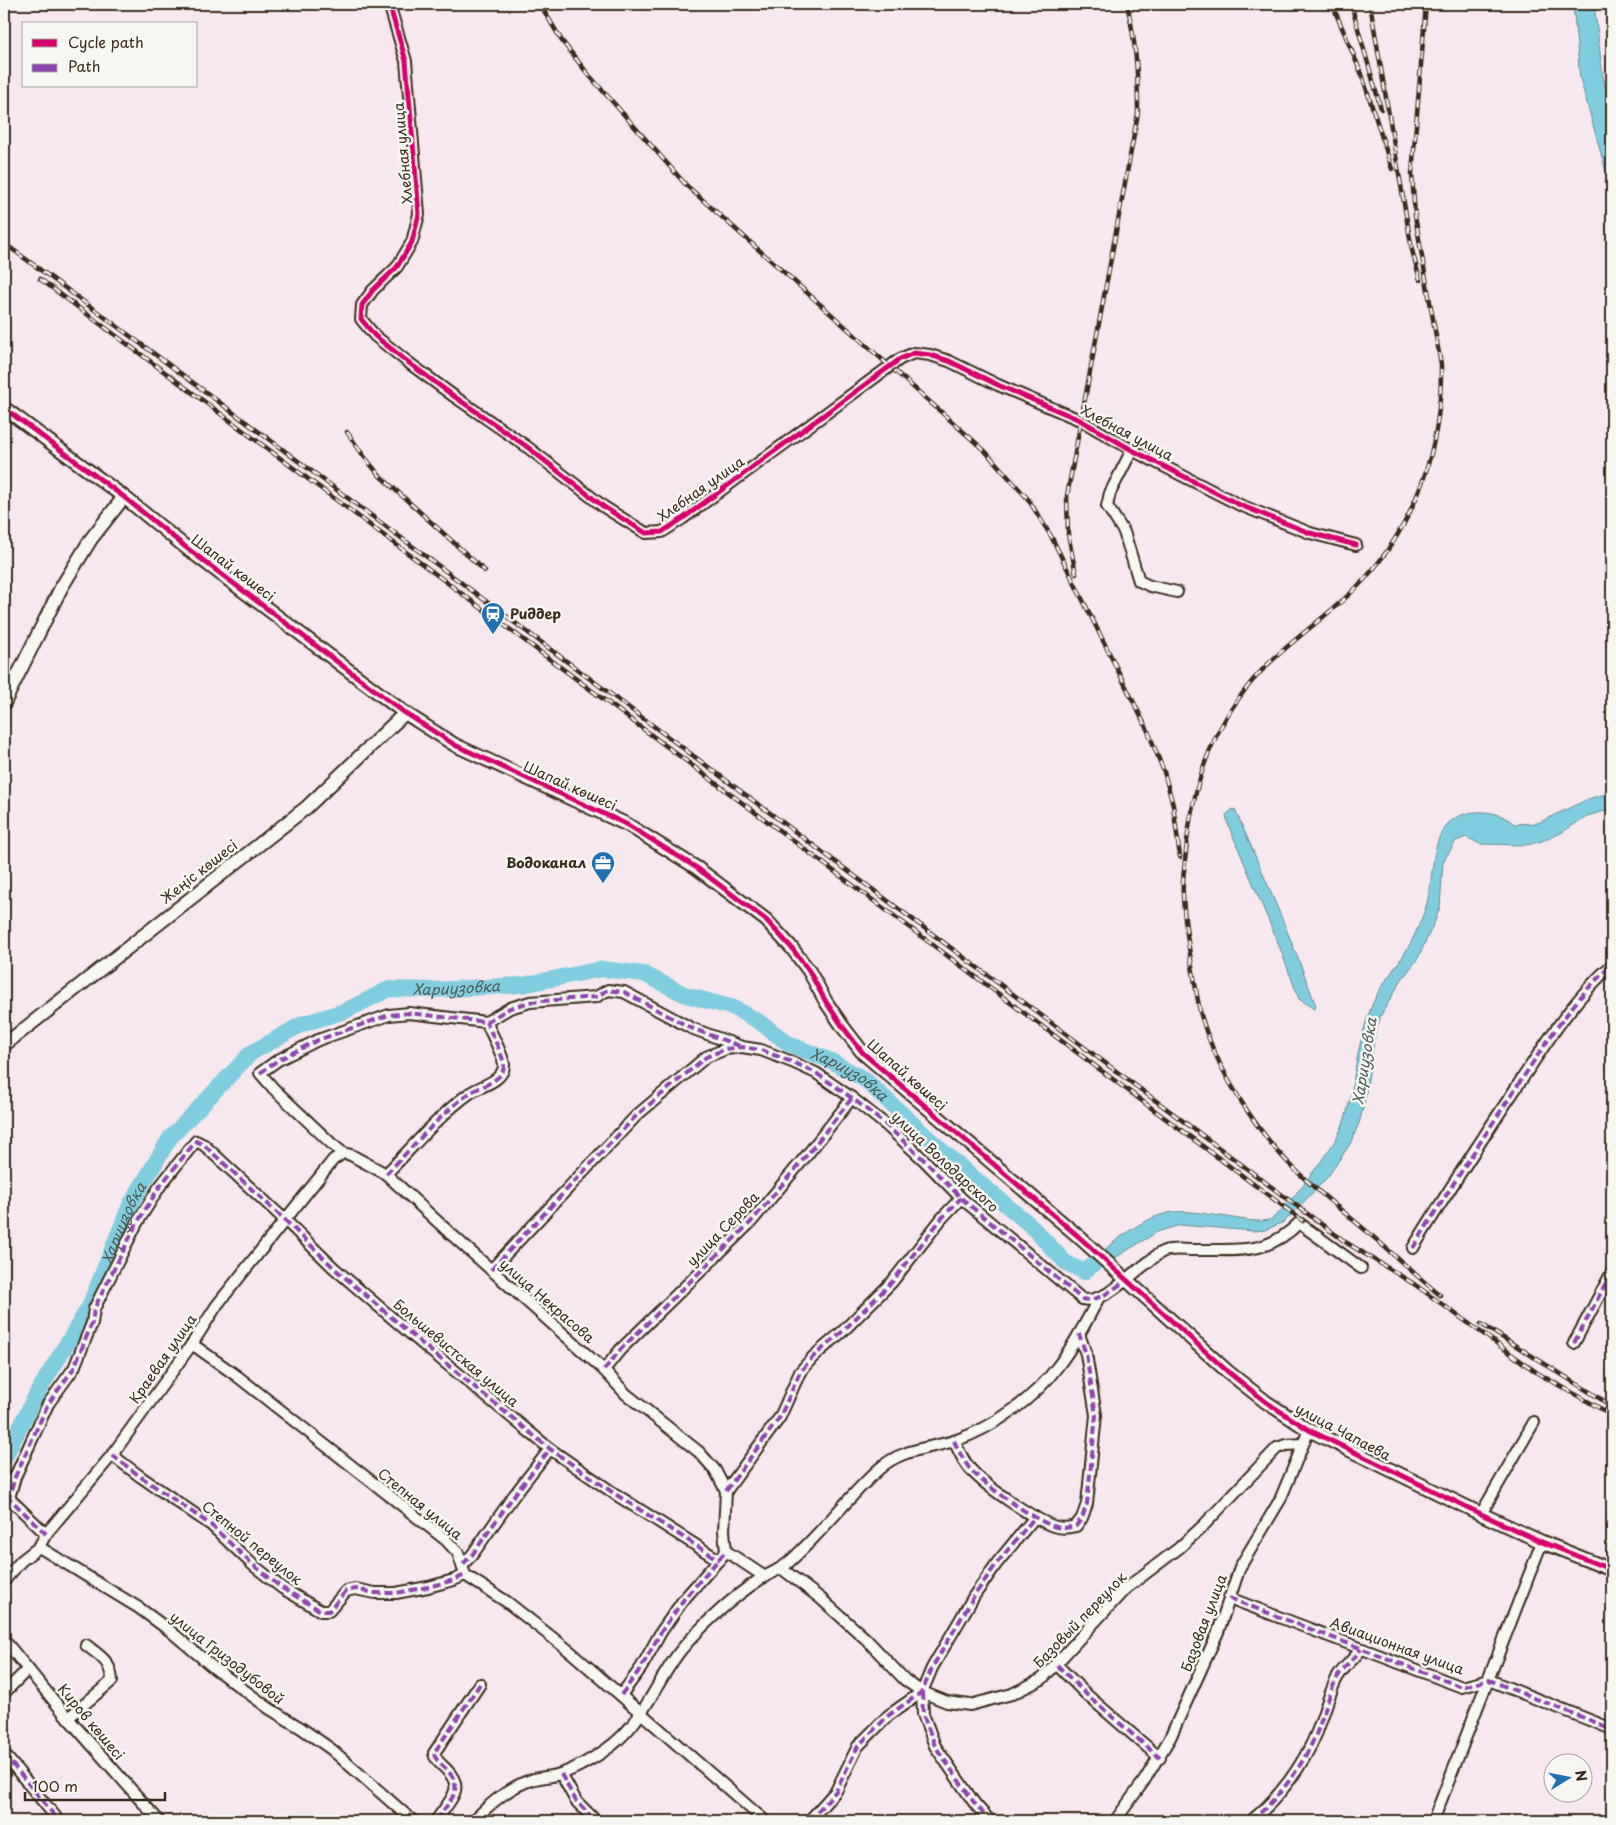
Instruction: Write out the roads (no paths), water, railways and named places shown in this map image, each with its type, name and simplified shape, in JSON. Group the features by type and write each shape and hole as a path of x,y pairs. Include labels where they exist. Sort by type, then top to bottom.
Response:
{"street":[{"name":"Хлебная улица","path":"389,4 406,61 419,214 412,242 397,267 373,290 362,305 361,319 375,336 455,397 526,446 604,506 646,533 662,532 682,519 895,363 914,353 930,355 949,361 998,385 1080,420 1132,450 1240,505 1310,532 1356,545"},
{"name":"Шапай көшесі","path":"4,408 124,497 405,713 455,745 628,825 697,868 766,920 792,946 834,1015 863,1053 1078,1236"},
{"path":"1132,450 1110,493 1107,506 1124,532 1139,581 1150,586 1177,592"},
{"path":"4,703 61,588 90,539 124,497"},
{"name":"Жеңіс көшесі","path":"4,1045 307,807 405,713"},
{"path":"1413,1248 1466,1163 1562,1021 1594,981 1612,965"},
{"path":"386,1174 445,1115 470,1093 495,1080 502,1072 504,1064 486,1022 510,1008 530,1002 596,997 608,990 624,992 684,1025 742,1047"},
{"name":"улица Некрасова","path":"486,1022 410,1013 388,1015 318,1040 278,1060 260,1072 273,1088 343,1153 351,1155 386,1174 490,1270 604,1370 626,1394 699,1452 715,1470 726,1491"},
{"name":"улица Володарского","path":"490,1270 637,1115 706,1057 726,1049 742,1047 761,1050 816,1073 852,1098 886,1125 961,1198 1082,1299 1088,1301 1099,1297"},
{"name":"улица Серова","path":"604,1370 620,1350 751,1222 852,1098"},
{"name":"Большевистская улица","path":"46,1534 9,1498 15,1478 48,1404 74,1368 92,1323 94,1308 137,1223 160,1186 196,1141 204,1145 334,1268 550,1449 614,1494 719,1560"},
{"name":"Краевая улица","path":"4,1581 21,1561 39,1548 46,1534 112,1455 192,1344 217,1305 333,1160 343,1153"},
{"path":"621,1695 641,1668 661,1632 684,1599 726,1551 724,1531 726,1491 780,1417 800,1372 813,1357 843,1331 892,1282 942,1218 961,1198"},
{"path":"474,1821 504,1794 531,1780 562,1774 607,1749 618,1740 641,1714 680,1651 722,1609 765,1577 781,1568 826,1526 860,1487 882,1466 909,1451 954,1441 989,1427 1041,1386 1058,1367 1099,1297 1127,1280 1163,1252 1180,1250 1251,1250 1274,1243 1288,1234 1299,1223 1360,1268"},
{"name":"улица Чапаева","path":"1078,1236 1226,1371 1266,1402 1309,1430 1481,1514 1542,1542 1612,1570"},
{"path":"1574,1343 1612,1272"},
{"path":"954,1441 961,1456 974,1474 1035,1517 1054,1526 1065,1528 1076,1526 1082,1518 1087,1504 1096,1414 1086,1354 1079,1334"},
{"name":"Степная улица","path":"192,1344 237,1376 446,1540 458,1553 465,1575"},
{"path":"1481,1514 1534,1422"},
{"name":"Базовая улица","path":"1115,1821 1160,1758 1214,1640 1240,1567 1280,1500 1309,1430"},
{"name":"Базовый переулок","path":"781,1568 820,1598 866,1639 906,1680 922,1692 947,1702 970,1705 1012,1694 1042,1679 1125,1589 1179,1548 1203,1526 1277,1448 1286,1445 1302,1444"},
{"path":"463,1564 472,1555 515,1494 550,1449"},
{"name":"Степной переулок","path":"112,1455 211,1525 253,1565 282,1588 321,1611 329,1611 346,1592 355,1589 375,1593 396,1593 428,1587 465,1575"},
{"path":"990,1821 975,1804 935,1746 923,1714 922,1692 932,1668 974,1596 997,1563 1035,1517"},
{"path":"1433,1821 1542,1542"},
{"name":"улица Гризодубовой","path":"39,1548 140,1608 214,1668 270,1709 331,1749 413,1821"},
{"path":"726,1551 765,1577"},
{"path":"465,1575 507,1602 572,1653 765,1821"},
{"name":"Авиационная улица","path":"1229,1598 1462,1687 1489,1680"},
{"name":"Киров көшесі","path":"4,1640 68,1718 159,1821"},
{"path":"68,1718 112,1681 111,1669 104,1660 86,1645"},
{"path":"1251,1821 1266,1809 1282,1791 1301,1762 1316,1734 1335,1682 1342,1670 1355,1658 1361,1649"},
{"path":"1056,1665 1087,1696 1160,1758"},
{"path":"4,1692 28,1668"},
{"path":"1489,1680 1612,1729"},
{"path":"436,1821 451,1799 456,1784 454,1778 438,1762 434,1753 480,1684"},
{"path":"810,1821 836,1791 858,1746 889,1715 922,1692"},
{"path":"4,1754 59,1821"},
{"path":"562,1774 576,1801 596,1821"}],"water":[{"path":"1573,4 1594,4 1603,77 1612,109 1612,193 1580,78"},
{"path":"1612,792 1612,809 1587,816 1561,833 1542,841 1527,845 1480,844 1466,837 1456,841 1443,862 1440,907 1435,921 1417,960 1402,979 1381,1015 1375,1034 1364,1105 1350,1144 1327,1178 1284,1222 1265,1230 1253,1231 1180,1225 1157,1232 1089,1274 1083,1267 1123,1235 1145,1222 1168,1213 1188,1212 1251,1221 1269,1220 1284,1208 1315,1170 1341,1130 1352,1090 1363,1033 1373,1002 1405,953 1419,926 1428,901 1437,844 1449,822 1460,815 1481,812 1501,816 1514,824 1538,823 1588,799"},
{"path":"1233,809 1246,834 1287,932 1316,1006 1314,1009 1299,999 1280,948 1228,824 1226,815"}],"waterway":[{"name":"Хариузовка","path":"4,1459 36,1395 89,1307 130,1205 170,1138 251,1053 302,1024 345,1011 389,989 434,990 522,985 602,969 644,974 686,995 734,1008 758,1021 789,1044 831,1061 864,1079 950,1158 1030,1225 1065,1262 1084,1272 1103,1257"}],"railway":[{"path":"540,4 562,41 588,74 687,186 985,451 1028,499 1051,536 1148,731 1164,772 1173,805 1180,857"},
{"path":"1076,574 1068,534 1067,496 1138,113 1136,58 1127,4"},
{"path":"1332,4 1362,75 1392,169"},
{"path":"1351,4 1381,109"},
{"path":"1370,4 1412,250 1420,280"},
{"path":"1426,4 1412,174 1415,216 1441,365 1437,425 1431,454 1411,510 1397,536 1380,561 1346,597 1285,648 1257,675 1231,709 1210,749 1196,792 1187,838 1183,890 1187,936 1197,996 1206,1032 1221,1065 1249,1114 1291,1166 1440,1295"},
{"path":"4,243 1347,1243 1414,1284 1539,1374 1612,1415"},
{"path":"40,279 1303,1221"},
{"path":"347,432 379,475 485,571"},
{"path":"1481,1324 1612,1406"}],"place":[{"name":"Риддер","path":"493,635"},
{"name":"Водоканал","path":"603,884"}]}
